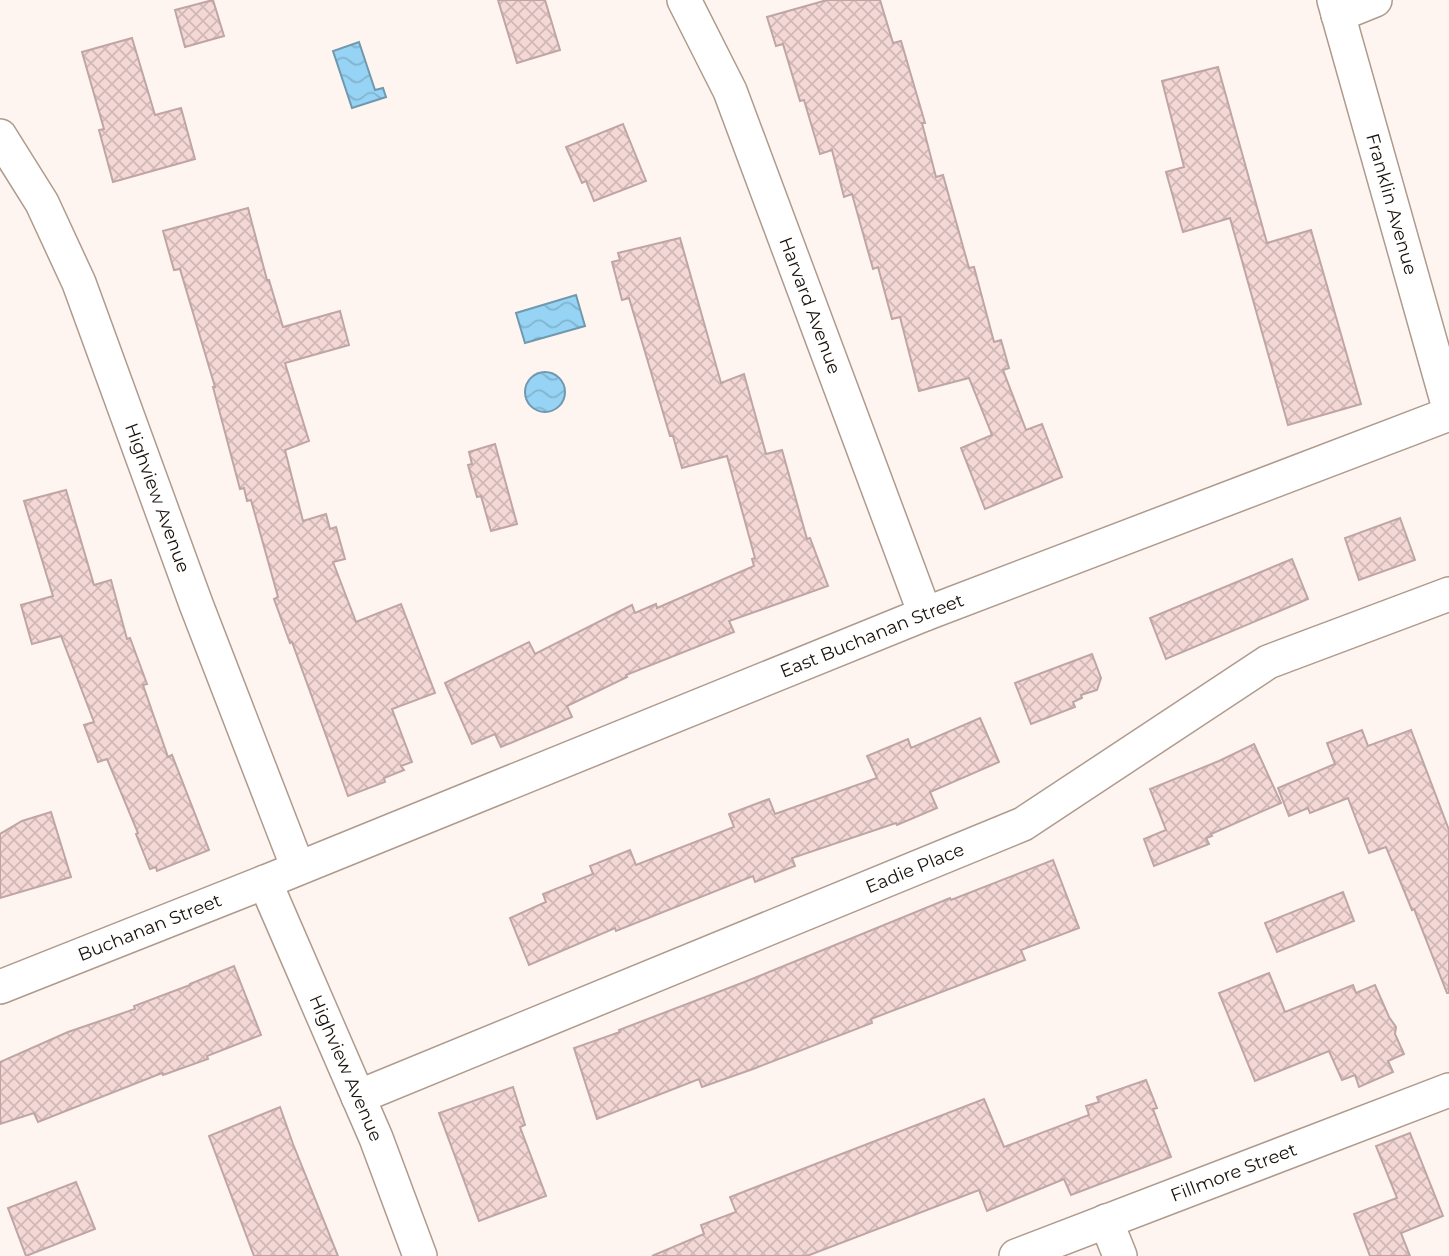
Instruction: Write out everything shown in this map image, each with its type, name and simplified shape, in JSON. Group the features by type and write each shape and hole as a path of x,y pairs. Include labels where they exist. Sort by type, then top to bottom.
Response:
{"street":[{"name":"Harvard Avenue","path":"684,0 730,91 925,614"},
{"path":"1336,8 1375,0"},
{"name":"Franklin Avenue","path":"1336,8 1449,408"},
{"name":"Highview Avenue","path":"0,136 42,203 79,283 196,604 298,868"},
{"name":"East Buchanan Street","path":"298,868 925,614 1449,414"},
{"name":"Eadie Place","path":"358,1097 1023,824 1268,662 1449,594"},
{"name":"Buchanan Street","path":"0,987 298,868"},
{"name":"Highview Avenue","path":"265,882 376,1138 419,1256"},
{"name":"Fillmore Street","path":"1016,1256 1449,1090"},
{"path":"1106,1221 1120,1256"}],"water":[{"path":"359,42 375,90 383,88 386,97 352,108 333,51"},
{"path":"576,295 585,326 525,343 516,313"},
{"path":"545,372 559,378 565,392 559,406 545,412 531,406 525,392 531,378"}],"building":[{"path":"213,0 224,36 185,47 175,10"},
{"path":"498,0 545,0 560,50 517,63"},
{"path":"827,0 880,0 893,43 901,41 925,123 922,123 936,177 943,175 969,268 974,267 994,342 1001,340 1009,368 1003,370 1026,430 1042,424 1062,477 985,509 961,448 992,435 969,378 919,391 900,317 892,319 878,267 873,269 852,194 844,197 832,150 820,154 783,44 776,46 767,17"},
{"path":"132,38 155,115 181,108 195,159 113,182 99,130 104,129 82,52"},
{"path":"1218,67 1267,243 1311,230 1361,404 1288,425 1230,218 1183,232 1166,172 1184,167 1162,81"},
{"path":"623,124 646,181 594,201 586,181 582,183 566,147"},
{"path":"248,208 283,327 340,311 349,345 285,363 309,441 285,450 303,521 326,514 330,529 336,527 345,559 333,562 356,622 401,604 435,693 392,709 412,762 401,766 404,770 384,778 385,782 348,796 274,599 278,597 251,500 247,501 244,488 240,489 215,387 180,269 174,270 163,231"},
{"path":"680,238 721,383 744,374 766,454 782,450 807,539 810,538 828,586 729,621 734,632 626,675 627,677 567,706 572,717 501,747 495,734 472,744 445,683 529,642 535,654 632,605 635,613 656,604 657,608 754,566 752,559 755,558 727,456 682,468 629,298 622,300 612,262 620,260 618,253"},
{"path":"495,444 517,524 491,531 468,465 472,464 469,452"},
{"path":"66,490 94,585 111,580 127,639 130,638 147,684 143,685 168,757 172,755 209,850 157,871 156,867 150,869 107,759 98,762 84,725 94,722 61,636 32,644 21,605 53,596 24,501"},
{"path":"1400,518 1415,560 1359,580 1345,538"},
{"path":"1292,559 1308,599 1166,659 1150,618"},
{"path":"1092,654 1101,678 1097,690 1081,695 1082,698 1073,702 1075,707 1031,724 1015,683"},
{"path":"980,718 999,762 930,792 937,808 897,825 896,823 792,858 795,866 755,882 753,876 616,931 615,928 529,965 510,918 546,902 543,894 593,874 590,866 630,850 636,865 734,827 729,814 769,799 775,814 877,778 867,756 908,739 911,748"},
{"path":"1362,730 1368,746 1411,730 1449,830 1449,993 1386,847 1369,853 1348,798 1310,813 1308,808 1289,816 1278,788 1335,764 1327,743"},
{"path":"1254,744 1281,803 1211,834 1212,836 1206,838 1209,844 1154,866 1144,839 1166,830 1150,789"},
{"path":"51,812 71,877 0,898 0,834 22,821"},
{"path":"1053,860 1079,928 1021,950 1025,960 871,1019 872,1023 753,1069 702,1087 699,1079 597,1119 574,1048 620,1032 619,1030 950,898 951,900"},
{"path":"1343,892 1354,921 1277,952 1265,923"},
{"path":"234,966 261,1035 207,1056 208,1059 163,1075 162,1073 38,1122 34,1113 0,1124 0,1062 68,1032 135,1009 134,1006"},
{"path":"1269,973 1285,1012 1353,985 1356,993 1375,985 1396,1027 1395,1034 1404,1054 1388,1061 1393,1072 1359,1087 1355,1075 1342,1080 1329,1051 1255,1081 1219,993"},
{"path":"1146,1080 1157,1108 1153,1109 1171,1157 1071,1195 1064,1179 987,1211 979,1190 807,1256 652,1256 704,1234 701,1225 736,1212 730,1197 984,1099 1004,1147 1089,1115 1086,1106 1099,1102 1097,1097"},
{"path":"513,1087 525,1125 520,1127 546,1196 479,1221 439,1113"},
{"path":"280,1107 338,1256 254,1256 209,1136"},
{"path":"1410,1133 1443,1216 1401,1233 1410,1256 1370,1256 1354,1214 1397,1198 1376,1146"},
{"path":"76,1182 95,1229 26,1256 8,1208"}]}
